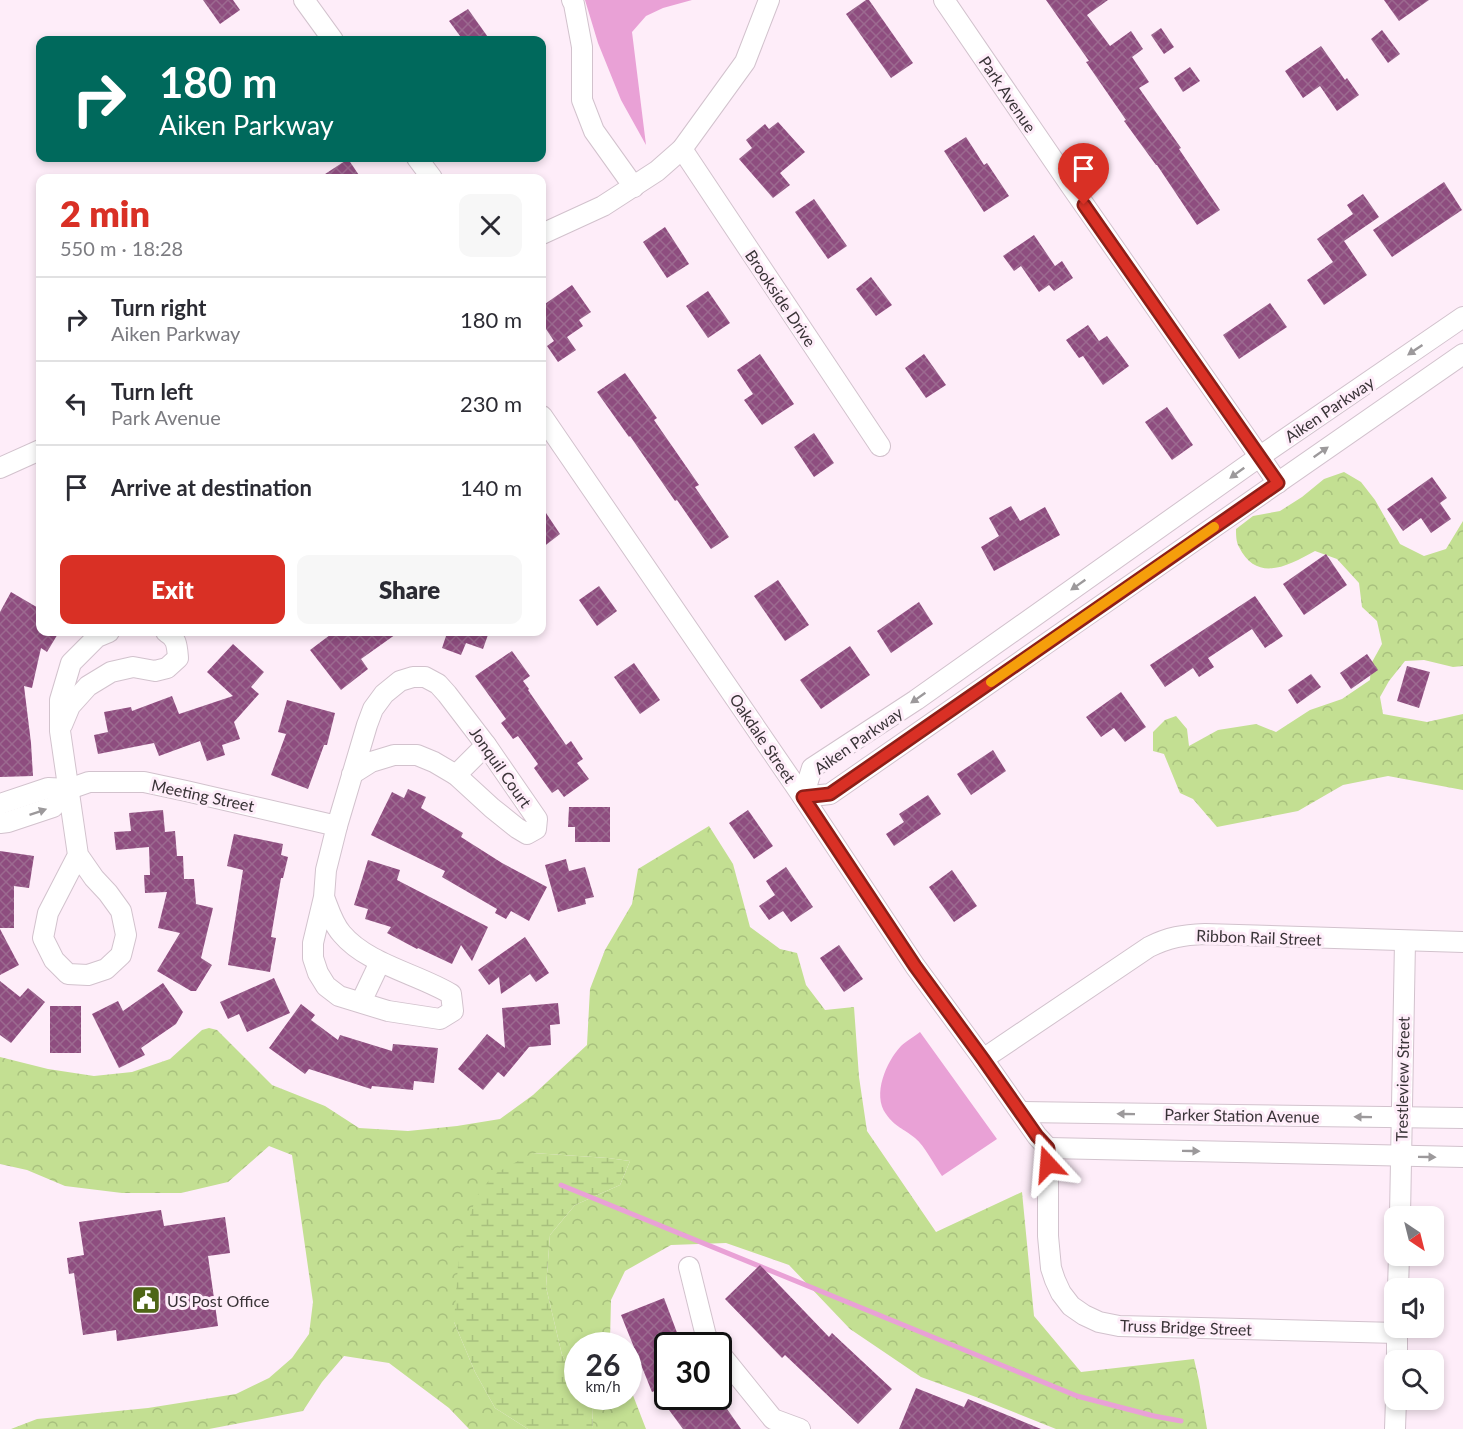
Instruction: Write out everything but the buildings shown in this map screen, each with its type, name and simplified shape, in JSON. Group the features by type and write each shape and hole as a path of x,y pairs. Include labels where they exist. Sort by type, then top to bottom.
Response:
{"street":[{"path":"304,0 330,36"},
{"path":"572,0 582,47 582,100 594,131 634,187"},
{"path":"546,232 603,206 657,171 682,149 745,62 769,0"},
{"name":"Park Avenue","path":"945,0 1071,186 1278,483"},
{"name":"Brookside Drive","path":"682,149 880,446"},
{"name":"Aiken Parkway","path":"1463,317 1259,457 916,700 812,768 803,797 830,794 1463,354"},
{"name":"Oakdale Street","path":"546,422 803,797 915,966 1037,1136 1048,1148"},
{"path":"0,468 36,452"},
{"path":"78,855 48,914 44,938 54,960 68,974 88,975 106,969 121,955 126,935 122,911 78,855 60,731 60,700 71,663 99,636"},
{"path":"60,731 70,706 88,686 111,672 133,667 155,670 167,668 178,658 177,644 171,636"},
{"name":"Jonquil Court","path":"352,774 371,762 394,755 417,755 456,775 492,808 527,834 536,829 537,819 486,745 438,684 425,677 413,677 400,681 384,694 373,709 352,774 337,826 326,870 324,897 313,943 313,958 326,986 339,996 388,1011 440,1019 453,1011 451,994 436,985 380,962"},
{"path":"456,775 486,745"},
{"name":"Meeting Street","path":"0,804 48,788 69,789 89,782 144,783 337,826"},
{"name":"Meeting Street","path":"0,823 53,807 69,789"},
{"path":"324,897 340,932 350,944 380,962 361,1002"},
{"name":"Ribbon Rail Street","path":"983,1059 1123,963 1164,939 1205,934 1463,942"},
{"name":"Trestleview Street","path":"1400,1206 1405,941"},
{"name":"Parker Station Avenue","path":"1021,1112 1463,1118"},
{"path":"1048,1148 1463,1157"},
{"name":"Truss Bridge Street","path":"1048,1148 1051,1268 1061,1293 1071,1306 1084,1315 1099,1322 1119,1326 1384,1330"},
{"path":"689,1267 705,1332"},
{"path":"732,1368 773,1419 801,1429"},
{"path":"1395,1429 1396,1410"}],"green space":[{"path":"1344,472 1361,482 1375,500 1400,544 1424,556 1446,549 1463,521 1463,666 1453,667 1424,660 1405,661 1380,697 1383,714 1427,722 1463,714 1463,790 1388,776 1343,785 1298,811 1217,827 1193,799 1180,793 1164,754 1153,751 1153,732 1165,720 1176,716 1187,729 1189,746 1218,730 1256,724 1276,732 1310,710 1342,699 1370,680 1371,664 1382,644 1377,621 1362,607 1359,583 1337,559 1315,551 1284,566 1264,568 1246,558 1236,538 1236,529 1253,516 1280,511 1324,479"},
{"path":"709,826 733,864 750,927 780,949 797,953 806,985 825,1010 854,1007 859,1077 867,1131 936,1232 1022,1192 1034,1316 1081,1372 1194,1359 1207,1429 1056,1429 921,1377 850,1329 789,1265 726,1243 671,1245 625,1271 611,1300 610,1332 564,1332 564,1359 546,1287 550,1235 575,1205 620,1185 630,1161 533,1153 454,1322 475,1372 495,1408 528,1429 469,1429 449,1408 389,1363 344,1356 322,1382 303,1411 209,1429 11,1429 37,1419 148,1408 236,1394 269,1378 292,1358 309,1334 313,1302 292,1155 269,1146 228,1182 181,1193 122,1193 65,1186 27,1170 0,1164 0,1057 48,1069 94,1076 132,1072 170,1059 202,1030 209,1028 217,1030 272,1085 325,1106 359,1128 408,1131 500,1119 533,1095 587,1045 590,989 605,950 632,904 638,869"},
{"path":"533,1153 630,1161 620,1185 575,1205 550,1235 546,1287 564,1359 564,1410 592,1410 593,1429 528,1429 495,1408 475,1372 454,1322 459,1251 476,1197 494,1174"},
{"path":"592,1410 639,1410 646,1429 593,1429"}],"shaded area":[{"path":"585,0 692,0 663,8 646,16 632,32 646,145 621,100 598,43"},
{"path":"920,1032 997,1139 942,1176 919,1141 896,1125 886,1114 880,1098 883,1079 890,1061 901,1046"}],"waterway":[{"path":"561,1185 1077,1396 1181,1421"}],"slow traffic":[{"path":"991,682 1214,527"}],"place":[{"name":"US Post Office","path":"146,1300"}],"route":[{"path":"1048,1164 1048,1148 1037,1136 915,966 803,797 830,794 1278,483 1084,205"}]}
